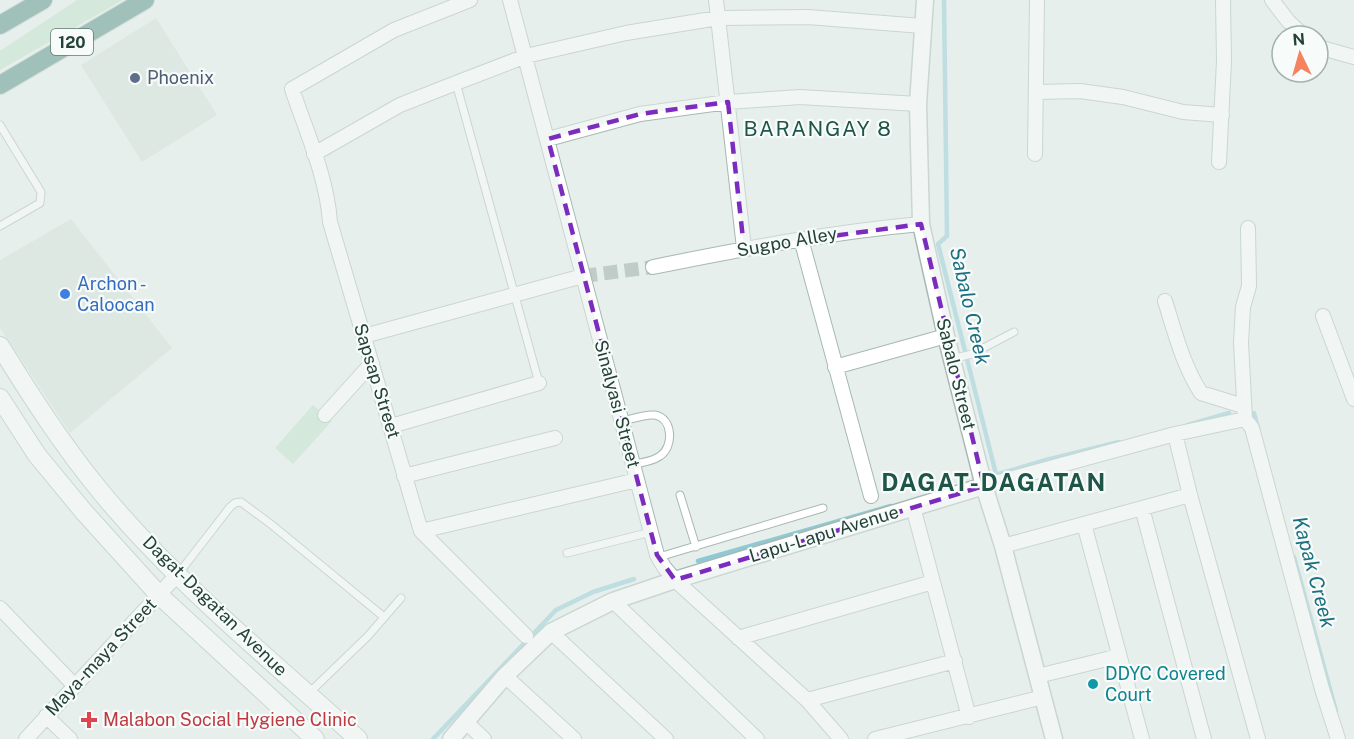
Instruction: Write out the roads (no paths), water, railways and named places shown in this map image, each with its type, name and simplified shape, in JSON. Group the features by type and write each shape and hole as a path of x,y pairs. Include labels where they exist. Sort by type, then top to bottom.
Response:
{"highway":[{"path":"0,25 43,0"},
{"name":"120","path":"0,86 145,0"}],"main road":[{"name":"Dagat-Dagatan Avenue","path":"0,346 58,437 102,494 177,575 358,739"},
{"name":"Dagat-Dagatan Avenue","path":"0,398 57,480 159,596 315,739"}],"street":[{"name":"Sapsap Street","path":"470,0 394,30 291,88 327,198 330,222 421,531 526,636"},
{"name":"Sinalyasi Street","path":"510,0 659,557 675,580 807,700 842,739"},
{"path":"716,0 744,248"},
{"name":"Sabalo Street","path":"924,0 918,104 921,224 946,336 984,486 1003,546 1054,739"},
{"path":"1035,154 1037,0"},
{"path":"1218,162 1224,61 1223,0"},
{"path":"1272,0 1291,24"},
{"path":"314,154 400,105 456,83 526,56 626,33 718,18 808,17 922,26"},
{"path":"1330,50 1354,57"},
{"path":"1036,92 1080,91 1123,97 1183,112 1222,115"},
{"path":"548,139 640,114 728,102 800,97 918,104"},
{"name":"Sugpo Alley","path":"653,267 744,248 855,230 921,224"},
{"path":"1248,228 1249,286 1243,307 1241,343 1245,387 1244,412 1252,428 1322,689 1338,739"},
{"path":"801,239 871,496"},
{"path":"364,336 583,276"},
{"path":"1165,301 1192,379 1201,393 1244,412"},
{"path":"1323,316 1354,399"},
{"path":"835,367 946,336"},
{"path":"325,415 372,363"},
{"path":"391,426 539,383"},
{"name":"Lapu-Lapu Avenue","path":"451,739 505,676 551,632 613,601 913,507 1175,434 1244,412"},
{"path":"1175,434 1258,739"},
{"path":"404,476 555,438"},
{"path":"421,531 637,480"},
{"path":"1003,546 1190,495"},
{"path":"913,507 969,717"},
{"path":"1142,508 1204,739"},
{"path":"1084,524 1142,739"},
{"name":"Maya-maya Street","path":"26,739 177,575"},
{"path":"738,638 933,582"},
{"path":"613,601 757,739"},
{"path":"0,608 75,686"},
{"path":"551,632 666,739"},
{"path":"1038,676 1119,656"},
{"path":"807,700 955,661"},
{"path":"505,676 574,739"},
{"path":"875,739 1043,697"},
{"path":"46,716 70,739"},
{"path":"466,722 484,739"}],"lane":[{"path":"456,83 539,383"},
{"path":"0,124 41,192 42,198 40,203 0,226"},
{"path":"952,358 972,354 1014,332"},
{"path":"622,421 657,416 664,419 670,437 666,450 660,456 633,464"},
{"path":"680,495 696,547"},
{"path":"177,575 230,507 241,502 384,617"},
{"path":"659,557 823,508"},
{"path":"567,553 651,532"},
{"path":"308,694 368,636 401,598"}],"waterway":[{"name":"Sabalo Creek","path":"944,0 947,236 938,244 996,474"},
{"path":"1188,425 1229,413"},
{"name":"Kapak Creek","path":"1254,413 1258,428"},
{"path":"985,478 1119,442"},
{"path":"698,561 891,506"},
{"name":"Kapak Creek","path":"1294,557 1336,711"},
{"path":"433,739 556,610 593,592 634,579"}],"tunnel":[{"path":"583,276 653,267"}],"place":[{"name":"Phoenix","path":"135,78"},
{"name":"Archon - Caloocan","path":"65,294"},
{"name":"DDYC Covered Court","path":"1093,684"},
{"name":"Malabon Social Hygiene Clinic","path":"89,720"}],"district":[{"name":"BARANGAY 8","path":"818,129"},
{"name":"DAGAT-DAGATAN","path":"994,483"}]}
